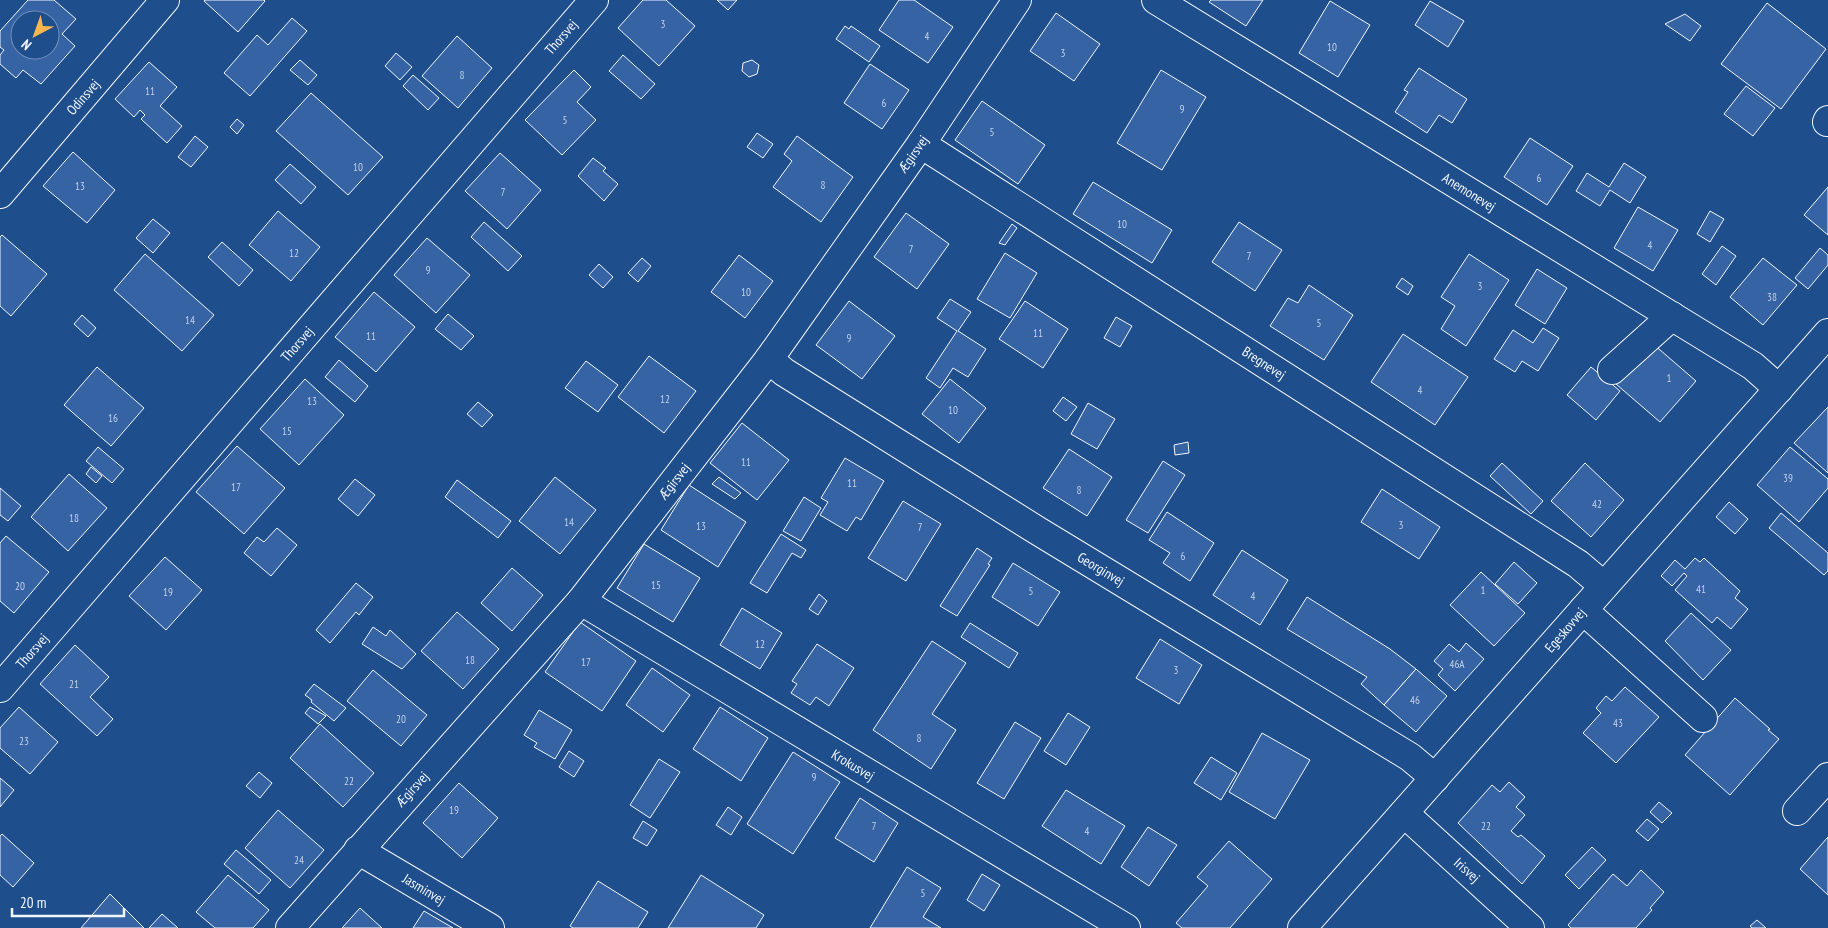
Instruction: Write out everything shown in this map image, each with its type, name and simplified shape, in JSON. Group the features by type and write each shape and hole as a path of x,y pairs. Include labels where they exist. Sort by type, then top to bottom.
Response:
{"street":[{"name":"Odinsvej","path":"0,194 165,0"},
{"name":"Thorsvej","path":"0,688 594,0"},
{"name":"Ægirsvej","path":"290,928 580,601 769,359 921,144 1017,0"},
{"name":"Anemonevej","path":"1156,0 1753,366 1779,389"},
{"name":"Bregnevej","path":"921,144 1578,564 1604,586"},
{"path":"1612,370 1672,316"},
{"name":"Egeskovvej","path":"1302,928 1828,333"},
{"name":"Georginvej","path":"769,359 792,377 1029,526 1410,757 1435,778"},
{"name":"Krokusvej","path":"580,601 1126,928"},
{"path":"1582,610 1703,718"},
{"path":"1797,811 1828,777"},
{"name":"Irisvej","path":"1404,813 1530,928"},
{"name":"Jasminvej","path":"358,850 490,928"}],"building":[{"path":"28,0 54,0 76,19 62,34 75,46 41,84 23,70 16,78 0,64 0,55 4,50 0,47 0,31 10,20 10,60 60,60 60,10 19,10"},
{"path":"205,0 264,0 265,1 238,32"},
{"path":"643,0 666,0 695,26 659,66 618,28"},
{"path":"717,0 737,0 728,10"},
{"path":"899,0 914,0 953,27 928,63 879,30"},
{"path":"1211,0 1263,0 1246,26 1209,2"},
{"path":"1330,1 1370,25 1338,77 1299,53"},
{"path":"1430,1 1464,21 1448,47 1415,25"},
{"path":"1767,3 1826,49 1781,109 1721,64"},
{"path":"1056,13 1100,44 1074,81 1030,51"},
{"path":"1685,14 1701,26 1690,41 1665,24"},
{"path":"292,18 307,31 250,96 224,73 257,35 268,45"},
{"path":"845,26 849,29 851,26 880,46 869,62 836,39"},
{"path":"457,36 492,68 458,108 422,76"},
{"path":"396,53 412,67 400,80 385,66"},
{"path":"623,55 655,84 641,99 609,71"},
{"path":"300,60 317,75 308,85 290,70"},
{"path":"752,60 759,65 757,74 749,77 742,71 743,63"},
{"path":"149,62 177,87 160,106 182,126 167,143 141,119 145,115 140,110 134,117 115,99"},
{"path":"870,64 909,90 882,129 844,103"},
{"path":"1419,68 1467,99 1452,123 1439,115 1427,133 1395,112 1408,92 1404,90"},
{"path":"574,70 591,87 577,102 596,120 562,155 525,120"},
{"path":"1161,70 1206,97 1162,170 1117,143"},
{"path":"413,75 439,98 428,110 403,86"},
{"path":"1746,86 1775,108 1753,136 1724,114"},
{"path":"311,93 383,157 348,195 276,131"},
{"path":"982,101 1045,145 1018,184 955,140"},
{"path":"237,119 244,125 237,134 230,127"},
{"path":"757,133 773,144 763,158 747,147"},
{"path":"195,136 208,147 191,167 178,157"},
{"path":"797,136 853,177 821,222 773,187 792,161 784,154"},
{"path":"1530,138 1573,166 1547,205 1504,177"},
{"path":"73,152 115,190 87,223 43,186"},
{"path":"500,153 541,190 507,229 465,191"},
{"path":"593,158 606,168 603,171 618,184 604,201 578,176"},
{"path":"1624,163 1646,177 1630,203 1610,190 1600,206 1576,191 1587,173 1609,187"},
{"path":"290,164 316,187 301,204 275,180"},
{"path":"1093,182 1172,230 1152,263 1073,214"},
{"path":"1828,187 1828,235 1804,215"},
{"path":"1638,207 1678,230 1653,271 1614,248"},
{"path":"278,211 320,247 291,281 249,245"},
{"path":"1710,211 1724,219 1710,242 1697,234"},
{"path":"906,213 949,244 917,289 874,257"},
{"path":"153,219 170,233 153,253 136,238"},
{"path":"484,222 522,256 508,271 471,237"},
{"path":"1239,222 1282,250 1255,291 1212,262"},
{"path":"1012,224 1017,228 1005,245 999,243"},
{"path":"2,235 47,274 11,316 0,306 0,237"},
{"path":"427,238 470,275 436,313 394,275"},
{"path":"222,242 253,270 239,286 208,257"},
{"path":"1722,246 1736,256 1716,285 1702,274"},
{"path":"1820,248 1828,255 1828,265 1808,289 1795,278"},
{"path":"1005,253 1037,273 1010,318 977,299"},
{"path":"145,254 214,315 182,351 114,290"},
{"path":"1469,254 1509,280 1466,346 1441,329 1455,306 1441,297"},
{"path":"739,255 773,281 745,318 711,292"},
{"path":"642,258 651,266 638,282 628,273"},
{"path":"1763,258 1797,285 1763,325 1730,297"},
{"path":"599,264 613,277 603,288 589,275"},
{"path":"1537,269 1567,288 1545,324 1515,305"},
{"path":"1402,278 1413,286 1408,295 1396,287"},
{"path":"1309,285 1353,315 1324,360 1270,326 1288,298 1298,303"},
{"path":"374,292 415,327 376,372 335,337"},
{"path":"950,299 971,312 958,331 986,349 968,377 953,368 940,388 926,378 957,331 937,318"},
{"path":"849,301 895,336 862,379 816,345"},
{"path":"1025,301 1068,329 1043,368 999,339"},
{"path":"448,314 474,336 461,350 435,329"},
{"path":"82,315 96,328 88,337 74,324"},
{"path":"1116,317 1132,326 1120,347 1104,338"},
{"path":"1543,328 1559,338 1538,371 1522,361 1515,372 1494,359 1513,330 1533,343"},
{"path":"1403,334 1468,377 1435,425 1371,382"},
{"path":"1652,343 1696,381 1660,422 1616,384"},
{"path":"649,356 696,391 664,433 618,397"},
{"path":"339,360 368,386 355,402 325,377"},
{"path":"586,361 618,385 598,412 565,388"},
{"path":"97,367 144,408 111,446 64,405"},
{"path":"1591,367 1620,391 1596,420 1567,395"},
{"path":"305,379 344,415 299,465 260,429"},
{"path":"950,379 986,408 959,443 922,414"},
{"path":"1063,397 1077,407 1066,421 1053,411"},
{"path":"478,402 493,415 482,427 467,414"},
{"path":"1088,403 1115,419 1097,449 1071,434"},
{"path":"1828,407 1828,473 1794,443"},
{"path":"742,423 789,460 757,500 710,463"},
{"path":"1188,442 1189,453 1175,455 1174,445"},
{"path":"237,446 285,488 244,534 196,492"},
{"path":"98,447 124,469 112,483 86,461"},
{"path":"1790,447 1828,479 1828,488 1799,522 1757,485"},
{"path":"1069,449 1112,477 1087,516 1043,488"},
{"path":"845,458 884,481 861,520 856,517 847,531 820,515 828,502 821,498"},
{"path":"1163,461 1185,475 1148,533 1126,520"},
{"path":"1502,463 1543,501 1531,514 1490,476"},
{"path":"1585,463 1624,500 1591,537 1551,501"},
{"path":"91,467 102,476 96,483 86,474"},
{"path":"69,474 107,508 68,551 31,517"},
{"path":"555,477 596,510 560,554 519,521"},
{"path":"719,477 741,493 735,499 712,484"},
{"path":"355,479 375,495 358,516 338,499"},
{"path":"457,480 511,521 498,538 445,497"},
{"path":"689,485 746,522 718,567 661,530"},
{"path":"0,488 21,506 8,521 0,515"},
{"path":"1382,489 1440,527 1419,559 1361,522"},
{"path":"804,497 821,508 801,541 783,531"},
{"path":"903,501 941,524 906,581 868,558"},
{"path":"1729,502 1748,519 1735,534 1716,517"},
{"path":"1167,512 1214,543 1190,581 1163,563 1170,553 1149,540"},
{"path":"1781,513 1828,553 1828,571 1824,575 1769,528"},
{"path":"277,528 297,545 271,576 244,553 257,537 264,542"},
{"path":"781,534 806,550 801,558 792,553 767,593 750,583"},
{"path":"6,536 49,572 14,613 0,601 0,543"},
{"path":"644,544 700,578 673,622 617,588"},
{"path":"977,548 992,558 988,564 990,565 957,616 940,606"},
{"path":"1242,550 1288,580 1260,625 1213,595"},
{"path":"165,557 202,590 166,630 129,596"},
{"path":"1695,558 1700,562 1704,558 1740,591 1735,598 1748,609 1731,629 1717,617 1712,623 1675,590 1687,576 1684,573 1672,586 1661,576 1675,560 1685,569"},
{"path":"1514,562 1537,583 1518,604 1495,584"},
{"path":"1013,563 1060,592 1038,626 992,597"},
{"path":"512,568 543,595 512,631 481,603"},
{"path":"1481,572 1525,613 1494,646 1450,605"},
{"path":"356,583 373,597 359,615 356,612 330,643 316,630"},
{"path":"819,594 827,601 818,615 809,609"},
{"path":"1307,597 1390,649 1416,669 1384,705 1361,684 1367,677 1287,629"},
{"path":"742,608 782,633 760,669 720,645"},
{"path":"457,612 499,649 463,689 421,651"},
{"path":"1691,613 1731,650 1703,680 1665,641"},
{"path":"580,622 636,661 602,711 545,672"},
{"path":"970,623 1018,653 1009,668 961,637"},
{"path":"373,627 386,636 390,630 416,654 402,669 362,644"},
{"path":"1160,639 1202,665 1179,704 1136,678"},
{"path":"932,641 966,663 932,714 956,730 931,769 873,730"},
{"path":"1466,643 1484,659 1455,691 1438,675 1443,669 1434,661 1449,644 1459,652"},
{"path":"817,644 854,668 829,706 816,697 810,705 791,693 797,684 792,681"},
{"path":"75,645 109,677 90,697 113,719 97,736 40,684"},
{"path":"652,668 690,695 663,732 626,705"},
{"path":"1416,669 1447,696 1416,732 1384,705"},
{"path":"373,670 427,715 401,746 347,701"},
{"path":"314,684 346,708 334,721 305,695"},
{"path":"1625,687 1659,717 1616,763 1583,733 1601,713 1596,708 1606,696 1612,701"},
{"path":"1735,698 1779,739 1730,795 1685,755"},
{"path":"19,707 58,742 30,774 0,748 0,728"},
{"path":"310,707 326,716 318,724 305,713"},
{"path":"720,707 768,738 741,781 693,749"},
{"path":"539,710 572,730 555,759 534,747 537,743 524,735"},
{"path":"1068,713 1090,727 1066,765 1044,751"},
{"path":"1015,722 1041,738 1004,799 977,783"},
{"path":"320,724 374,773 343,807 290,758"},
{"path":"1262,733 1310,760 1275,819 1229,792"},
{"path":"569,751 584,761 574,777 559,767"},
{"path":"793,752 840,782 793,854 747,824"},
{"path":"1211,757 1237,773 1221,800 1194,783"},
{"path":"659,759 680,772 650,818 630,805"},
{"path":"259,772 272,783 260,798 246,786"},
{"path":"0,778 14,790 0,807"},
{"path":"1509,782 1525,797 1516,807 1525,815 1511,831 1518,837 1521,835 1545,856 1522,884 1458,823 1492,785 1500,792"},
{"path":"459,783 498,818 462,858 423,823"},
{"path":"1066,790 1125,826 1101,864 1042,826"},
{"path":"860,798 898,823 874,862 835,838"},
{"path":"1659,802 1672,813 1662,823 1650,812"},
{"path":"728,807 742,817 731,835 716,825"},
{"path":"278,810 324,850 290,888 245,848"},
{"path":"1647,819 1659,829 1648,841 1636,831"},
{"path":"643,821 657,830 647,846 633,838"},
{"path":"1148,827 1177,845 1149,886 1121,867"},
{"path":"2,834 34,863 13,887 0,875 0,836"},
{"path":"1828,837 1828,895 1800,869"},
{"path":"1229,841 1272,879 1230,928 1182,928 1176,923 1208,886 1197,877"},
{"path":"1592,847 1606,860 1579,889 1565,875"},
{"path":"236,850 271,880 259,894 224,864"},
{"path":"907,867 941,888 923,917 941,928 870,928"},
{"path":"1641,870 1664,892 1650,908 1652,910 1636,928 1571,928 1568,925 1613,874 1627,886"},
{"path":"982,874 1000,885 984,911 967,900"},
{"path":"228,875 269,910 253,928 215,928 196,912"},
{"path":"701,875 764,915 756,928 668,928"},
{"path":"598,881 648,912 638,928 573,928 570,926"},
{"path":"110,894 144,928 81,928"},
{"path":"360,908 382,928 342,928"},
{"path":"424,911 453,928 413,928"},
{"path":"162,914 178,928 149,928"},
{"path":"1757,920 1766,928 1752,928 1750,926"}]}
